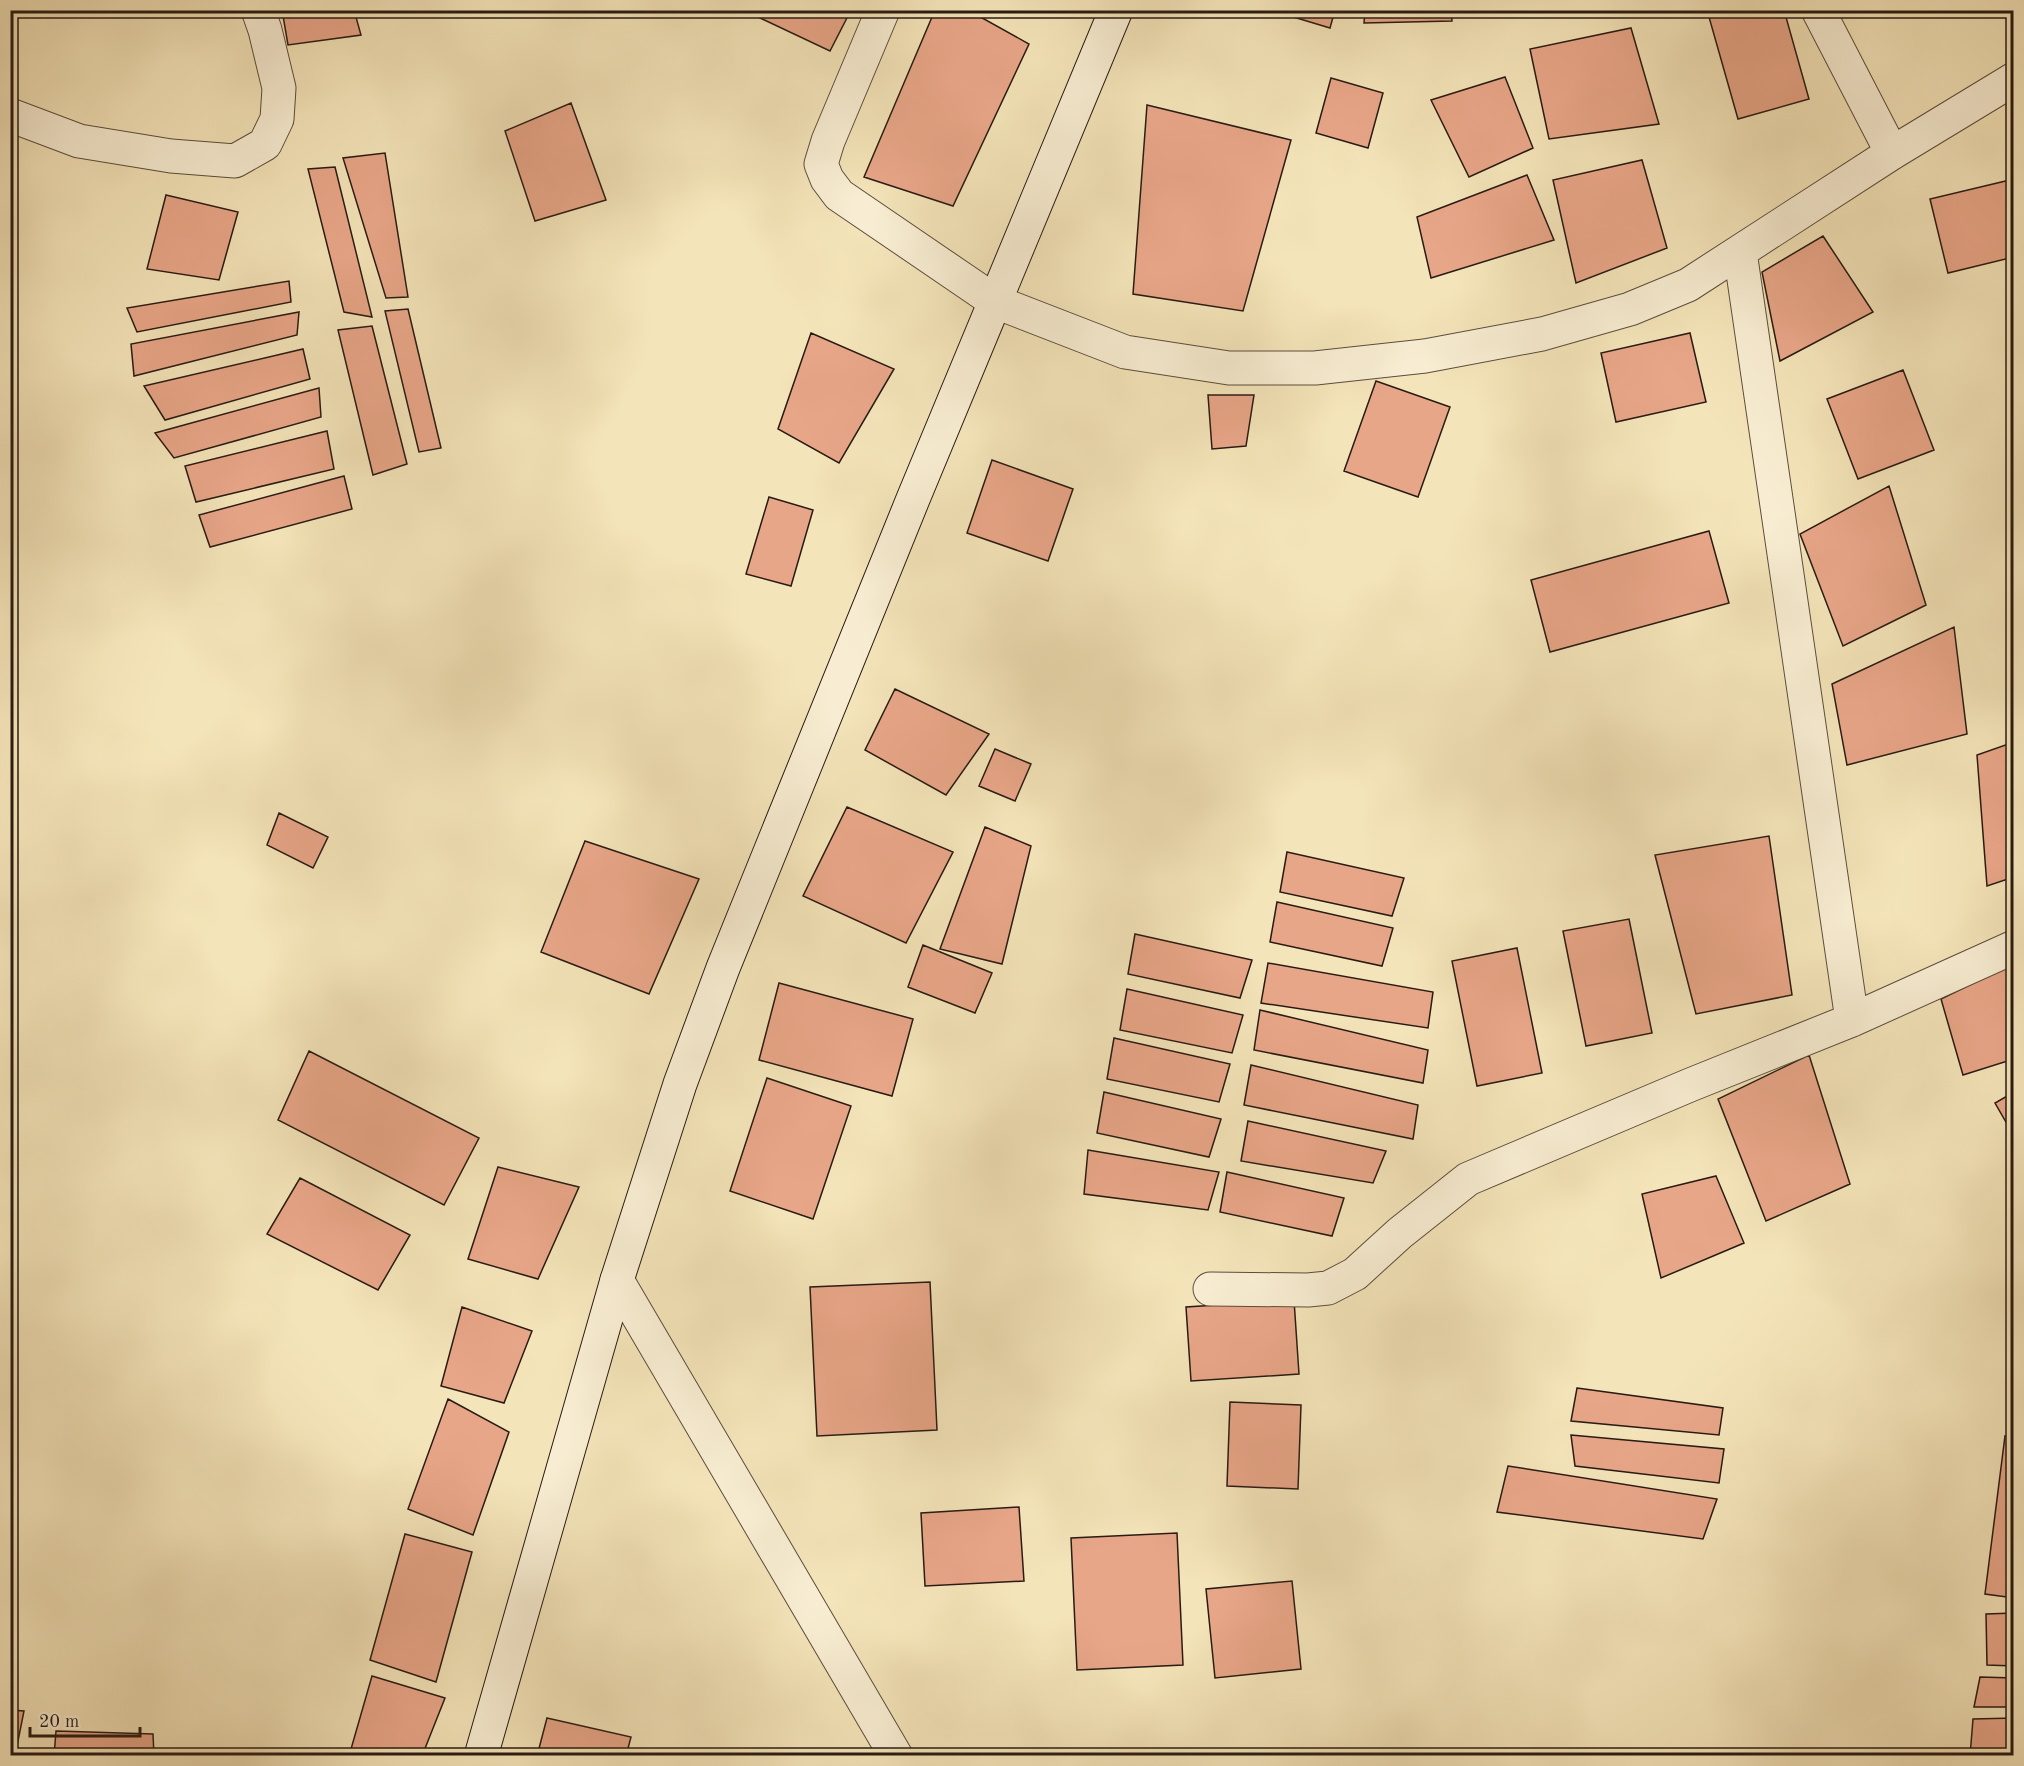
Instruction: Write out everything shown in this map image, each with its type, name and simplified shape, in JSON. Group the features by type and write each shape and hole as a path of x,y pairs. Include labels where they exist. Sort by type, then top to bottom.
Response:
{"street":[{"path":"10,115 79,141 171,156 235,161 265,144 277,119 279,88 258,10"},
{"path":"883,10 828,141 821,164 826,179 839,195 996,302 1125,352 1229,368 1315,369 1425,357 1542,334 1630,309 1688,285 1892,153 2013,79"},
{"path":"481,1755 617,1280 681,1084 723,968 913,499 1116,10"},
{"path":"1818,10 1892,153"},
{"path":"1740,252 1852,1020"},
{"path":"1210,1289 1308,1290 1329,1288 1355,1274 1400,1233 1468,1179 1690,1085 1852,1020 2013,947"},
{"path":"617,1280 896,1755"}],"building":[{"path":"282,10 354,10 361,35 288,45"},
{"path":"477,10 492,10 482,17"},
{"path":"743,10 851,10 830,51"},
{"path":"935,10 968,10 1029,44 953,206 864,177"},
{"path":"1270,10 1335,10 1330,28"},
{"path":"1365,10 1451,10 1452,21 1364,23"},
{"path":"1707,10 1784,10 1809,99 1738,119"},
{"path":"1631,28 1659,124 1549,139 1530,49"},
{"path":"1505,77 1533,148 1469,177 1431,100"},
{"path":"1331,78 1383,93 1368,148 1316,133"},
{"path":"571,103 606,200 535,221 505,131"},
{"path":"1147,105 1291,140 1243,311 1133,294"},
{"path":"385,153 408,297 386,298 343,158"},
{"path":"1642,160 1667,248 1576,283 1553,180"},
{"path":"335,167 372,317 344,312 308,169"},
{"path":"1527,175 1554,240 1431,278 1417,217"},
{"path":"2014,179 2014,257 1948,273 1930,199"},
{"path":"166,195 238,212 219,280 147,269"},
{"path":"1823,236 1873,312 1780,361 1762,272"},
{"path":"289,281 291,302 137,332 127,308"},
{"path":"408,309 441,448 419,452 385,311"},
{"path":"299,312 297,335 134,376 131,344"},
{"path":"372,326 407,464 373,475 338,330"},
{"path":"811,333 894,369 839,463 778,429"},
{"path":"1690,333 1706,402 1616,422 1601,353"},
{"path":"303,349 310,379 165,420 144,386"},
{"path":"1903,370 1934,450 1858,479 1827,399"},
{"path":"1376,381 1450,407 1418,497 1344,471"},
{"path":"319,388 321,417 174,458 155,433"},
{"path":"1208,395 1254,395 1246,446 1212,449"},
{"path":"327,431 334,469 196,502 185,466"},
{"path":"992,460 1073,489 1048,561 967,533"},
{"path":"344,476 352,509 210,547 199,515"},
{"path":"1889,486 1926,605 1843,646 1800,534"},
{"path":"769,497 813,510 791,586 746,574"},
{"path":"1709,531 1729,603 1550,652 1531,580"},
{"path":"1954,627 1967,734 1847,765 1832,684"},
{"path":"895,689 989,734 946,795 865,750"},
{"path":"2014,742 2014,877 1987,886 1977,755"},
{"path":"995,749 1031,764 1015,801 979,786"},
{"path":"847,807 953,852 906,943 803,896"},
{"path":"279,813 328,837 313,868 267,845"},
{"path":"985,827 1031,846 1002,964 940,949"},
{"path":"1769,836 1792,995 1696,1014 1655,855"},
{"path":"585,841 699,879 649,994 541,952"},
{"path":"1287,852 1404,878 1392,916 1280,892"},
{"path":"1277,902 1393,928 1382,966 1270,942"},
{"path":"1629,919 1652,1033 1586,1046 1563,931"},
{"path":"1135,934 1252,960 1240,998 1128,974"},
{"path":"923,945 992,973 975,1013 908,987"},
{"path":"1517,948 1542,1073 1477,1086 1452,961"},
{"path":"1268,963 1433,992 1428,1028 1261,1003"},
{"path":"2014,963 2014,1059 1963,1075 1941,999"},
{"path":"779,983 913,1019 892,1096 759,1060"},
{"path":"1127,989 1243,1015 1232,1053 1120,1030"},
{"path":"1260,1010 1428,1050 1423,1083 1254,1050"},
{"path":"1114,1038 1230,1064 1219,1102 1107,1079"},
{"path":"309,1051 479,1138 444,1205 278,1120"},
{"path":"1809,1055 1850,1184 1766,1221 1718,1099"},
{"path":"1251,1065 1418,1105 1413,1139 1244,1105"},
{"path":"767,1078 851,1106 813,1219 730,1191"},
{"path":"1104,1092 1221,1119 1209,1157 1097,1133"},
{"path":"2014,1092 2014,1136 1995,1103"},
{"path":"1248,1121 1386,1151 1373,1183 1241,1161"},
{"path":"1088,1150 1219,1172 1208,1210 1084,1194"},
{"path":"498,1167 579,1187 538,1279 468,1259"},
{"path":"1227,1172 1344,1198 1332,1236 1220,1212"},
{"path":"1716,1176 1744,1243 1661,1278 1642,1194"},
{"path":"300,1178 410,1235 378,1290 267,1234"},
{"path":"930,1282 937,1430 817,1436 810,1287"},
{"path":"1294,1300 1299,1374 1191,1381 1186,1307"},
{"path":"462,1307 532,1331 504,1403 441,1386"},
{"path":"1577,1388 1723,1408 1719,1435 1571,1421"},
{"path":"448,1399 509,1432 473,1535 408,1509"},
{"path":"1230,1402 1301,1405 1298,1489 1227,1486"},
{"path":"1571,1435 1724,1449 1719,1483 1575,1466"},
{"path":"2005,1436 2014,1438 2014,1598 1985,1594"},
{"path":"1508,1466 1717,1499 1703,1539 1497,1512"},
{"path":"1019,1507 1024,1581 925,1586 921,1513"},
{"path":"1177,1533 1183,1665 1077,1670 1071,1538"},
{"path":"405,1534 472,1552 436,1682 370,1660"},
{"path":"1292,1581 1301,1669 1215,1678 1206,1589"},
{"path":"2014,1613 2014,1666 1987,1665 1986,1614"},
{"path":"372,1676 445,1698 422,1756 349,1756"},
{"path":"1980,1677 2014,1678 2014,1707 1974,1707"},
{"path":"10,1710 24,1711 15,1756 10,1756"},
{"path":"547,1718 631,1737 626,1756 537,1756"},
{"path":"2014,1718 2014,1756 1970,1756 1973,1719"},
{"path":"56,1731 153,1734 154,1756 54,1756"}]}
